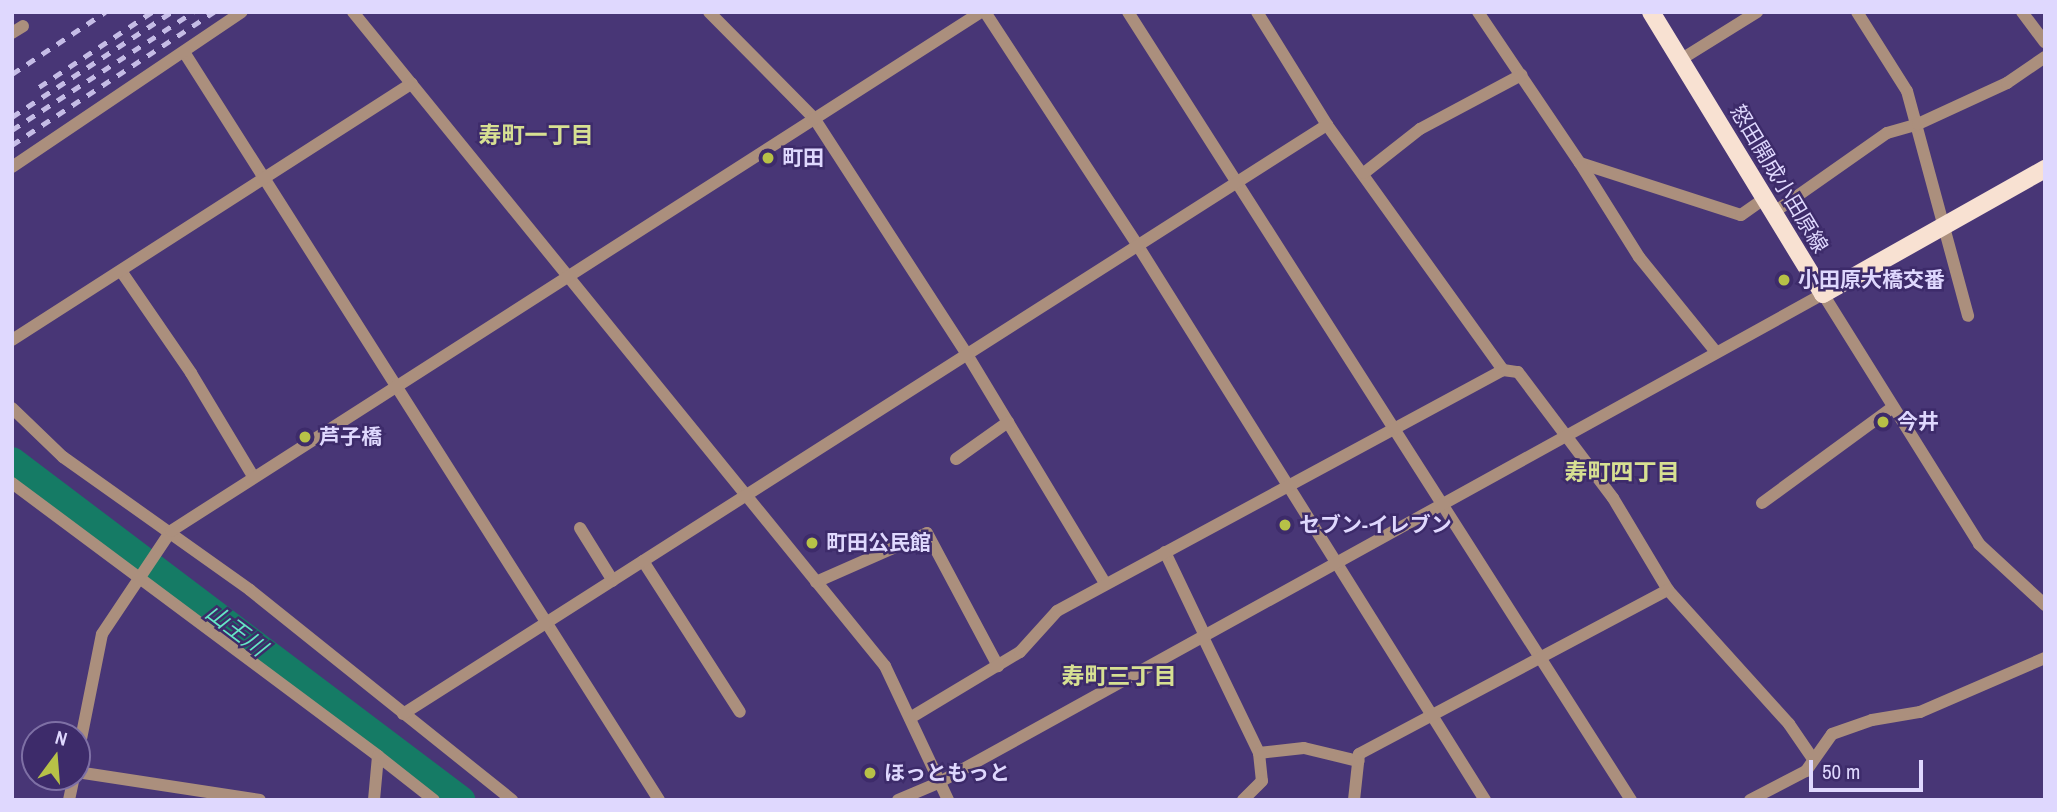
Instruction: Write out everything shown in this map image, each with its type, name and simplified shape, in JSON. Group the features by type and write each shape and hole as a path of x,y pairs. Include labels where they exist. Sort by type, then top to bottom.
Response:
{"main road":[{"name":"怒田開成小田原線","path":"1651,12 1823,294"},
{"path":"1823,294 2045,169"}],"street":[{"path":"12,167 242,12"},
{"path":"353,12 885,666 948,800"},
{"path":"709,12 814,118 968,355 1105,583"},
{"path":"85,721 102,634 171,531 396,384 571,278 814,118 983,12 1138,246 1485,800"},
{"path":"1128,12 1631,800"},
{"path":"1256,12 1327,125 1503,370"},
{"path":"1478,12 1580,163 1639,257 1716,352"},
{"path":"1680,60 1757,12"},
{"path":"1857,12 1902,82 1918,124 1941,227 1968,316"},
{"path":"2022,12 2045,42"},
{"path":"184,52 550,622 659,800"},
{"path":"1580,163 1741,215 1768,206 1887,133 1918,124 2007,83 2045,57"},
{"path":"1363,173 1420,129 1521,75"},
{"path":"12,340 412,83"},
{"path":"403,714 748,497 1327,125"},
{"path":"121,271 191,373 253,477"},
{"path":"898,800 938,783 1823,294 1979,544 2045,606"},
{"path":"910,718 1020,652 1057,611 1503,370 1518,372 1613,498 1668,590 1789,724 1813,759"},
{"path":"12,408 63,457 171,531 512,800"},
{"path":"1762,503 1892,408"},
{"path":"956,459 1009,422"},
{"path":"12,483 435,800"},
{"path":"580,528 613,581"},
{"path":"816,582 927,533 998,666"},
{"path":"1165,552 1259,753 1262,781 1243,800"},
{"path":"643,561 740,712"},
{"path":"1354,800 1359,754 1429,714 1540,659 1668,590"},
{"path":"1750,800 1806,771 1832,734 1871,720 1920,712 2045,658"},
{"path":"1259,753 1304,748 1358,761"},
{"path":"374,800 378,756"},
{"path":"91,774 260,800"}],"waterway":[{"name":"山王川","path":"12,461 461,800"}],"railway":[{"path":"12,74 105,12"},
{"path":"39,87 152,12"},
{"path":"12,117 171,12"},
{"path":"12,130 193,12"},
{"path":"12,145 214,12"}],"place":[{"name":"町田","path":"768,158"},
{"name":"小田原大橋交番","path":"1784,280"},
{"name":"今井","path":"1883,422"},
{"name":"芦子橋","path":"305,437"},
{"name":"セブン-イレブン","path":"1285,525"},
{"name":"町田公民館","path":"812,543"},
{"name":"ほっともっと","path":"870,773"}],"district":[{"name":"寿町一丁目","path":"536,135"},
{"name":"寿町四丁目","path":"1622,472"},
{"name":"寿町三丁目","path":"1119,676"}]}
